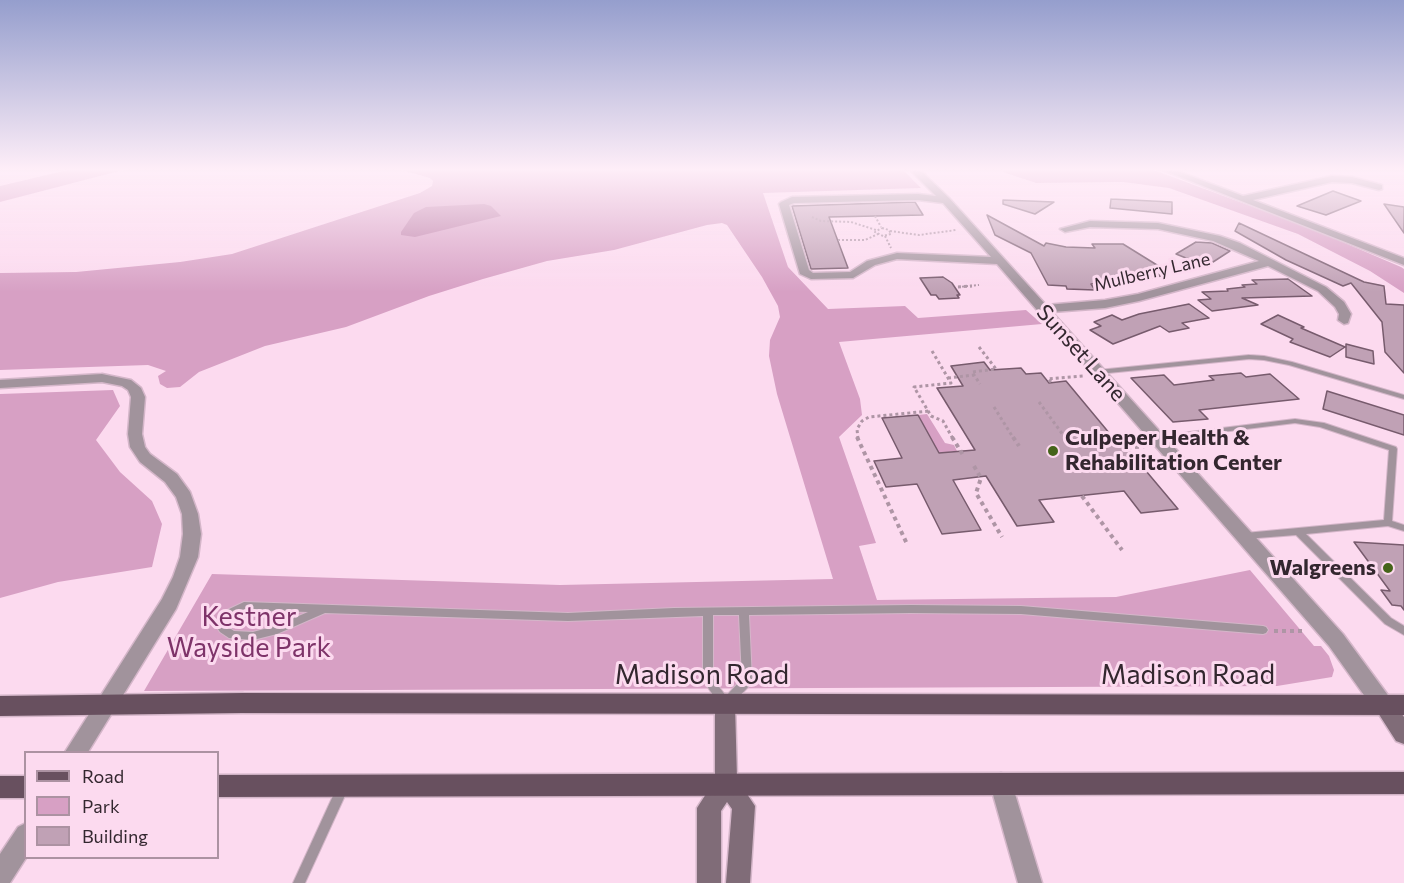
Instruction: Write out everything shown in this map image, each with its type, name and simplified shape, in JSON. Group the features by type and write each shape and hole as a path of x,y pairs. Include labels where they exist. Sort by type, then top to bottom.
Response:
{"main road":[{"name":"Madison Road","path":"0,706 243,703 1394,705"},
{"path":"219,786 1404,783"},
{"path":"0,787 24,787"}],"street":[{"path":"786,210 804,272 814,277 859,274 873,262 897,256 999,261"},
{"name":"Sunset Lane","path":"955,210 1042,309 1091,374 1151,442 1243,536 1394,705 1404,734"},
{"path":"1272,210 1404,262"},
{"path":"1065,229 1107,223 1174,227 1216,237 1322,289 1334,297 1345,314 1344,320"},
{"name":"Mulberry Lane","path":"1042,309 1095,305 1139,297 1269,262"},
{"path":"0,384 102,378 126,383 134,388 138,397 135,434 138,447 146,458 171,478 184,496 190,514 192,534 189,557 182,577 168,604 77,751"},
{"path":"709,883 709,808 726,783 725,704"},
{"path":"726,783 744,806 738,883"},
{"path":"1001,784 1030,883"},
{"path":"0,876 24,838"}],"lane":[{"path":"1091,374 1249,357 1264,358 1290,363 1404,397"},
{"path":"1151,442 1295,421 1321,425 1393,449 1388,523"},
{"path":"1243,536 1388,523 1404,528"},
{"path":"1299,531 1388,621 1404,631"},
{"path":"322,610 277,630 253,636 232,635 223,629 224,619 228,614 244,606 568,617 744,611 1021,610 1263,630"},
{"path":"708,612 708,680 725,704 747,681 744,611"},
{"path":"299,883 344,784"}],"path":[{"path":"875,216 882,228"},
{"path":"812,217 821,221 850,222 876,230 882,228 919,235 958,230"},
{"path":"876,230 878,234"},
{"path":"838,240 865,240 878,234 885,236 891,234 890,231"},
{"path":"885,236 891,248"},
{"path":"958,287 979,285"},
{"path":"979,347 996,369 972,372 980,384"},
{"path":"932,351 951,383 914,387 928,411 934,418 943,421 963,455"},
{"path":"1051,382 1048,379 1091,374"},
{"path":"948,378 974,375"},
{"path":"1039,402 1068,441"},
{"path":"994,407 1019,446"},
{"path":"907,544 856,432 862,421 869,417 928,411"},
{"path":"1127,447 1151,442"},
{"path":"974,466 981,478 976,493 1002,537"},
{"path":"1082,496 1122,550"},
{"path":"1263,630 1305,631"}],"green space":[{"name":"Kestner Wayside Park","path":"367,210 769,210 788,267 828,309 905,306 918,318 1026,310 1042,324 839,342 860,399 862,415 839,437 876,543 859,546 877,600 1116,597 1250,570 1314,646 1321,646 1329,656 1334,670 1332,677 1277,686 144,691 212,574 560,585 833,579 777,394 769,356 770,340 780,317 778,306 762,277 727,225 722,223 707,225 614,250 547,261 483,279 429,296 346,327 265,346 199,372 180,387 167,388 160,384 158,376 166,371 148,365 0,370 0,273 76,272 180,262 232,254"},
{"path":"1231,210 1262,210 1401,267 1404,269 1404,293 1370,271 1298,234"},
{"path":"113,390 120,406 96,440 120,472 152,501 162,524 152,567 58,582 0,598 0,394"},
{"path":"927,414 945,443 954,445 957,451 939,453 918,415"}],"shaded area":[{"path":"420,210 495,210 501,216 415,237 401,235 414,213"}],"building":[{"path":"793,210 920,210 923,215 829,217 848,268 811,269"},
{"path":"1023,210 1041,210 1035,214"},
{"path":"1133,210 1172,210 1172,214"},
{"path":"1311,210 1338,210 1326,215"},
{"path":"1388,210 1404,210 1404,233"},
{"path":"987,215 1044,246 1046,243 1066,247 1095,248 1092,244 1123,244 1165,270 1154,272 1161,276 1142,280 1136,277 1091,284 1095,290 1067,289 1066,286 1048,285 1031,253 995,235"},
{"path":"1239,223 1364,282 1384,286 1386,304 1404,305 1404,373 1385,352 1382,322 1351,283 1343,286 1286,260 1235,231"},
{"path":"1196,242 1212,243 1230,251 1213,262 1202,258 1196,262 1176,254"},
{"path":"943,277 952,283 960,295 957,295 959,298 939,299 936,295 931,295 920,278"},
{"path":"1288,279 1312,296 1242,298 1258,305 1212,311 1198,300 1211,299 1202,292 1228,291 1227,289 1245,287 1242,285 1257,284 1252,280"},
{"path":"1189,304 1209,318 1182,323 1189,328 1169,332 1160,326 1113,344 1090,330 1101,326 1094,322 1112,315 1122,320 1139,314"},
{"path":"1278,315 1304,327 1301,328 1345,347 1330,357 1290,342 1293,339 1261,324"},
{"path":"1346,344 1373,351 1374,364 1346,357"},
{"name":"Culpeper Health & Rehabilitation Center","path":"984,362 990,370 1021,368 1026,374 1041,373 1049,383 1066,381 1115,440 1120,440 1178,509 1141,513 1124,491 1039,500 1054,522 1017,526 986,476 953,480 981,530 942,534 917,484 886,487 874,461 902,458 882,418 918,415 939,453 975,450 937,388 963,386 951,366"},
{"path":"1241,373 1246,377 1270,374 1299,399 1199,410 1208,419 1173,422 1131,378 1164,375 1174,385 1214,380 1209,376"},
{"path":"1327,391 1404,415 1404,435 1323,409"},
{"name":"Walgreens","path":"1354,542 1404,545 1404,610 1401,606 1392,605 1381,590 1390,591"}],"place":[{"name":"Culpeper Health & Rehabilitation Center","path":"1053,451"},
{"name":"Walgreens","path":"1388,568"}]}
